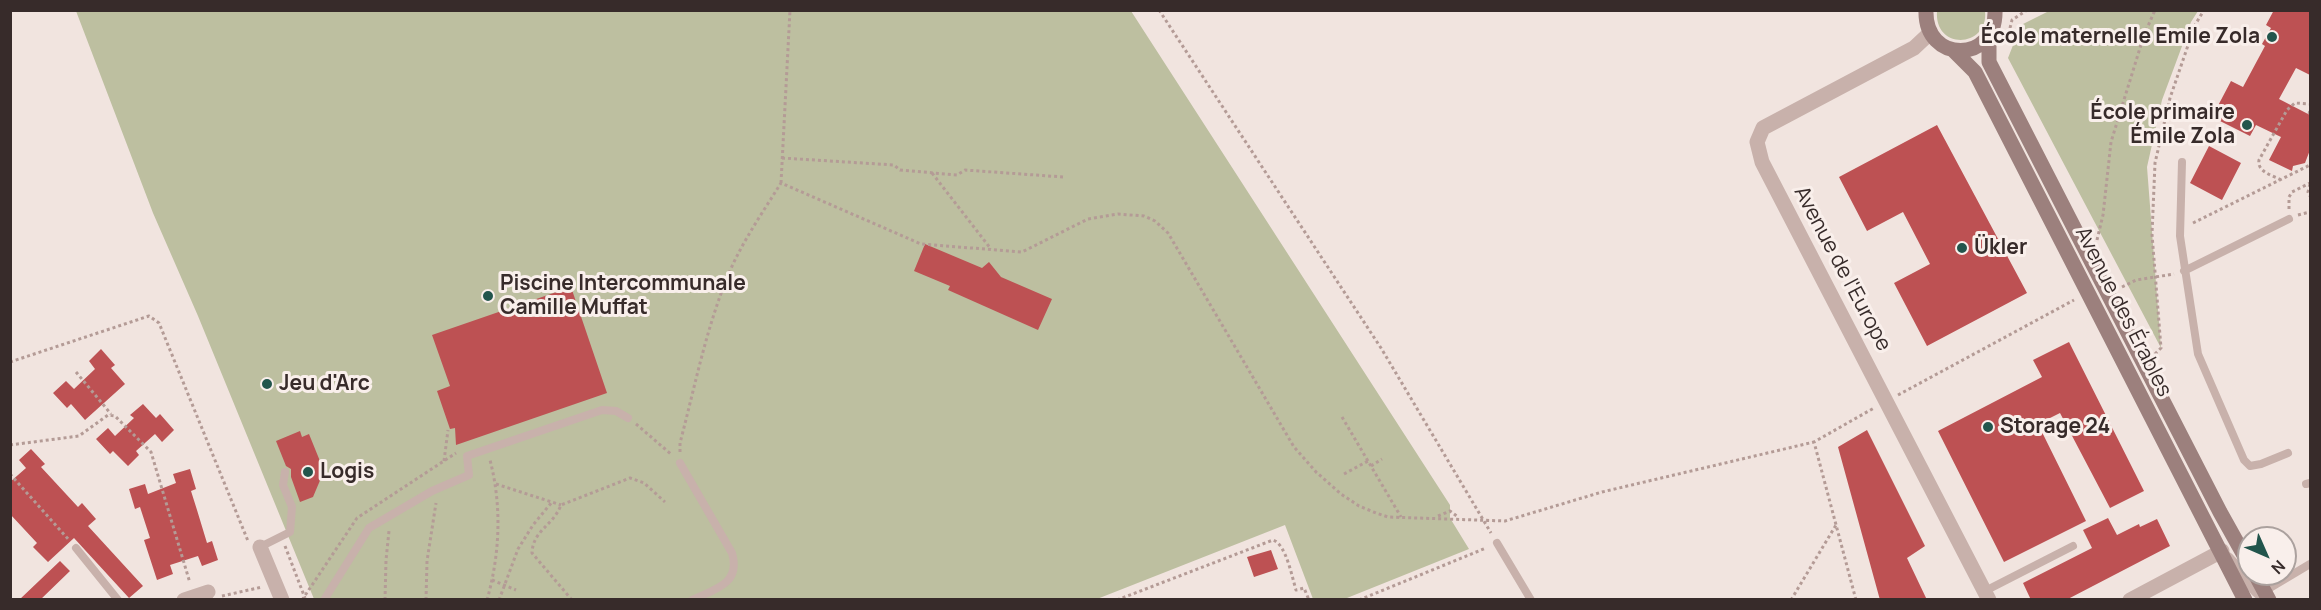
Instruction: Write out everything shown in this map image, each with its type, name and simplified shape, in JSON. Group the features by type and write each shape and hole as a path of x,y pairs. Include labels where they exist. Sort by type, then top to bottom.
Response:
{"main road":[{"path":"1926,10 1926,23 1930,33"},
{"path":"1953,50 1973,48 1989,36 1998,14"},
{"name":"Avenue des Érables","path":"1930,33 1944,47 1953,50 1976,72 2245,600"},
{"name":"Avenue des Érables","path":"1989,36 1989,62 2237,542"}],"street":[{"name":"Avenue de l'Europe","path":"1930,33 1914,48 1763,128 1757,142 1762,162 1987,596"},
{"path":"260,548 279,593"},
{"path":"2130,600 2222,552"}],"lane":[{"path":"2182,162 2180,222 2184,271 2198,354 2244,460 2250,466 2288,453"},
{"path":"2184,271 2289,219"},
{"path":"324,600 369,528 438,488 469,475 467,456 602,410 616,411 628,418"},
{"path":"680,463 732,553 735,564 733,574 727,582 692,600"},
{"path":"260,548 290,532 293,523 292,507 283,485 285,472"},
{"path":"1497,543 1532,600"},
{"path":"1987,596 2073,546"},
{"path":"75,548 118,600"},
{"path":"2222,552 2234,559 2251,589 2267,596 2310,564"}],"path":[{"path":"680,463 680,443 725,283 745,242 781,183 790,10"},
{"path":"1159,10 1381,348 1497,543 1359,600"},
{"path":"2092,262 2103,215 2111,141 2144,35 2155,10"},
{"path":"2145,366 2161,348 2152,234 2155,162 2170,98 2195,25 2204,10"},
{"path":"2281,180 2261,170 2259,160 2287,110 2295,103 2310,104"},
{"path":"782,158 894,165 900,170 957,175 965,170 1063,177"},
{"path":"2180,222 2191,224 2310,165"},
{"path":"932,173 991,249"},
{"path":"781,183 921,244 1022,252 1088,219 1118,214 1144,216 1155,221 1168,233 1294,447 1316,472 1341,494 1359,506 1388,517 1505,521 1602,492 1814,442"},
{"path":"2310,183 2310,196"},
{"path":"2289,219 2289,197 2292,192 2310,183"},
{"path":"2117,290 2136,280 2168,276 2184,271"},
{"path":"10,362 150,316 159,323 248,541 260,548"},
{"path":"76,372 111,414 150,452 195,596 230,595 254,588 279,593"},
{"path":"10,445 79,436 111,414"},
{"path":"1342,417 1401,517"},
{"path":"628,418 680,463"},
{"path":"444,461 448,430"},
{"path":"487,600 498,534 496,484 488,449"},
{"path":"1371,466 1382,459"},
{"path":"1344,474 1368,461"},
{"path":"10,474 75,548"},
{"path":"496,484 561,505 630,478 644,483 665,502"},
{"path":"426,600 427,561 438,488"},
{"path":"499,600 518,549 533,525 552,502"},
{"path":"561,505 557,515 532,541 532,553 572,600"},
{"path":"373,507 389,530 385,568 385,600"},
{"path":"1435,518 1450,511 1460,518"},
{"path":"1791,600 1836,525"},
{"path":"281,537 305,598"},
{"path":"1117,600 1273,540 1278,541 1282,547 1296,590 1304,588 1309,600"},
{"path":"492,580 516,590"}],"green space":[{"path":"76,11 1131,11 1450,505 1450,518 1469,549 1342,600 1313,599 1285,525 1097,599 314,599 198,316 153,213"},
{"path":"1937,11 1985,11 1984,23 1979,32 1971,38 1961,40 1952,38 1944,33 1938,24"},
{"path":"2049,11 2198,11 2191,22 2162,100 2147,167 2161,348 2008,58 2021,25"}],"building":[{"path":"2274,10 2310,10 2310,75 2296,68 2279,99 2310,115 2310,150 2305,163 2293,166 2292,171 2269,160 2281,137 2256,125 2250,136 2212,117 2231,81 2243,87 2265,46 2262,44 2271,28 2266,25"},
{"name":"Ükler","path":"1937,125 2027,293 1927,346 1894,283 1930,264 1903,212 1867,231 1839,177"},
{"path":"2209,146 2241,163 2222,200 2190,183"},
{"path":"925,244 982,268 989,262 1001,277 1052,299 1038,330 948,290 950,286 914,271"},
{"path":"571,287 607,393 456,445 455,428 450,429 437,391 450,386 432,335"},
{"path":"2069,342 2144,491 2110,508 2060,413 2038,424 2086,521 2004,562 1938,431 2042,377 2033,360"},
{"path":"101,349 115,365 111,368 125,384 85,420 71,404 67,408 53,393 66,381 74,389 95,369 89,361"},
{"path":"143,404 156,418 160,414 174,430 162,442 155,434 136,451 139,455 128,466 113,451 110,454 96,439 108,428 115,436 134,418 130,415"},
{"path":"1867,430 1925,546 1907,558 1927,600 1880,600 1838,447"},
{"name":"Logis","path":"300,431 302,437 309,434 324,471 313,497 300,502 291,477 291,469 286,466 276,441"},
{"path":"31,449 45,464 41,467 78,507 82,503 96,519 88,526 143,586 129,598 74,538 48,562 33,547 37,543 10,514 10,482 26,468 19,460"},
{"path":"190,469 196,489 191,491 207,543 212,541 218,560 202,566 198,556 170,565 173,574 157,580 144,540 150,538 140,507 135,509 129,489 145,484 148,494 176,483 173,474"},
{"path":"2108,518 2117,535 2139,524 2140,527 2157,519 2170,546 2066,600 2031,600 2023,583 2092,548 2083,530"},
{"path":"1271,550 1278,569 1254,577 1247,557"},
{"path":"60,561 70,571 40,600 19,600"}],"place":[{"name":"École maternelle Emile Zola","path":"2272,37"},
{"name":"École primaire Émile Zola","path":"2247,125"},
{"name":"Ükler","path":"1962,248"},
{"name":"Piscine Intercommunale Camille Muffat","path":"488,296"},
{"name":"Jeu d'Arc","path":"267,384"},
{"name":"Storage 24","path":"1988,427"},
{"name":"Logis","path":"308,472"}]}
